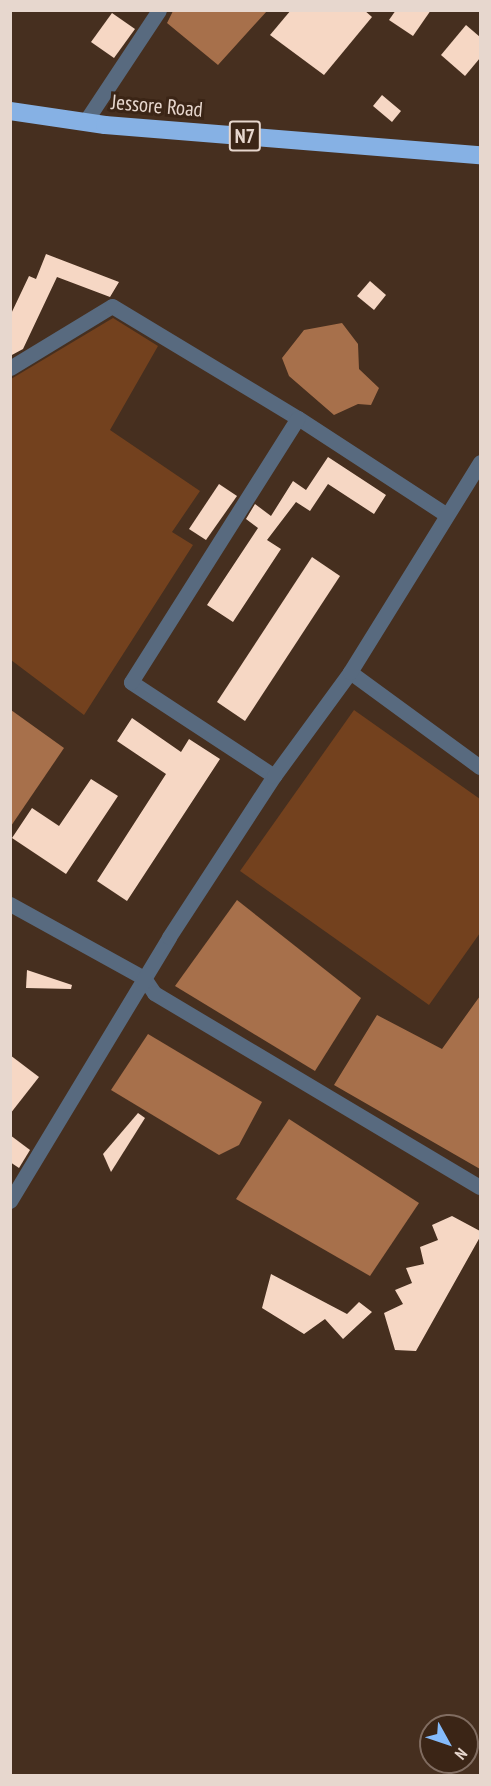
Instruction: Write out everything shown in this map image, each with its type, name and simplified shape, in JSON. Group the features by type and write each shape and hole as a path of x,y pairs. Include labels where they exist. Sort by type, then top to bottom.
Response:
{"highway":[{"name":"Jessore Road","path":"10,111 85,122 478,151"}],"street":[{"path":"85,122 159,10"},
{"path":"10,368 112,306 298,418 445,514"},
{"path":"274,776 131,682 298,418"},
{"path":"10,1201 144,978 274,776 350,672 445,514 480,462"},
{"path":"350,672 480,767"},
{"path":"10,904 144,978 154,993 480,1187"}],"shaded area":[{"path":"173,10 267,11 218,65 167,23"},
{"path":"113,318 158,346 110,430 200,491 172,532 193,545 84,715 11,660 11,379"},
{"path":"342,323 358,344 359,369 379,388 371,405 358,404 334,415 289,376 282,358 304,330"},
{"path":"11,710 64,748 11,826"},
{"path":"354,710 480,799 480,933 429,1005 240,871"},
{"path":"237,900 361,998 315,1071 175,986"},
{"path":"480,996 480,1169 334,1085 377,1015 442,1049"},
{"path":"148,1034 262,1102 239,1145 219,1155 111,1090"},
{"path":"289,1119 419,1203 370,1276 236,1199"}],"building":[{"path":"291,10 364,10 372,17 324,75 270,35"},
{"path":"396,10 431,10 413,36 389,20"},
{"path":"112,13 135,29 114,58 91,42"},
{"path":"466,25 480,37 480,58 465,76 441,55"},
{"path":"382,95 401,111 392,122 373,106"},
{"path":"46,254 119,282 110,297 57,277 23,349 10,356 10,316 29,276 36,279"},
{"path":"370,281 386,295 374,310 357,296"},
{"path":"328,457 386,495 374,514 328,484 310,511 296,502 267,540 281,549 233,622 207,605 258,528 246,519 255,504 271,516 293,481 306,490"},
{"path":"219,484 237,496 206,540 189,529"},
{"path":"312,557 340,576 245,721 217,702"},
{"path":"132,718 181,752 189,739 220,759 127,901 97,881 166,774 117,741"},
{"path":"91,779 118,796 66,874 12,838 32,808 59,826"},
{"path":"27,970 72,985 71,989 26,988"},
{"path":"10,1055 39,1077 10,1114"},
{"path":"138,1113 145,1118 111,1172 103,1154"},
{"path":"10,1135 30,1150 19,1168 10,1162"},
{"path":"452,1216 480,1231 480,1237 416,1351 395,1350 384,1313 403,1304 395,1290 412,1283 406,1268 424,1264 420,1247 438,1240 432,1225"},
{"path":"271,1274 347,1314 359,1302 372,1312 343,1339 325,1319 304,1334 262,1308"}]}
